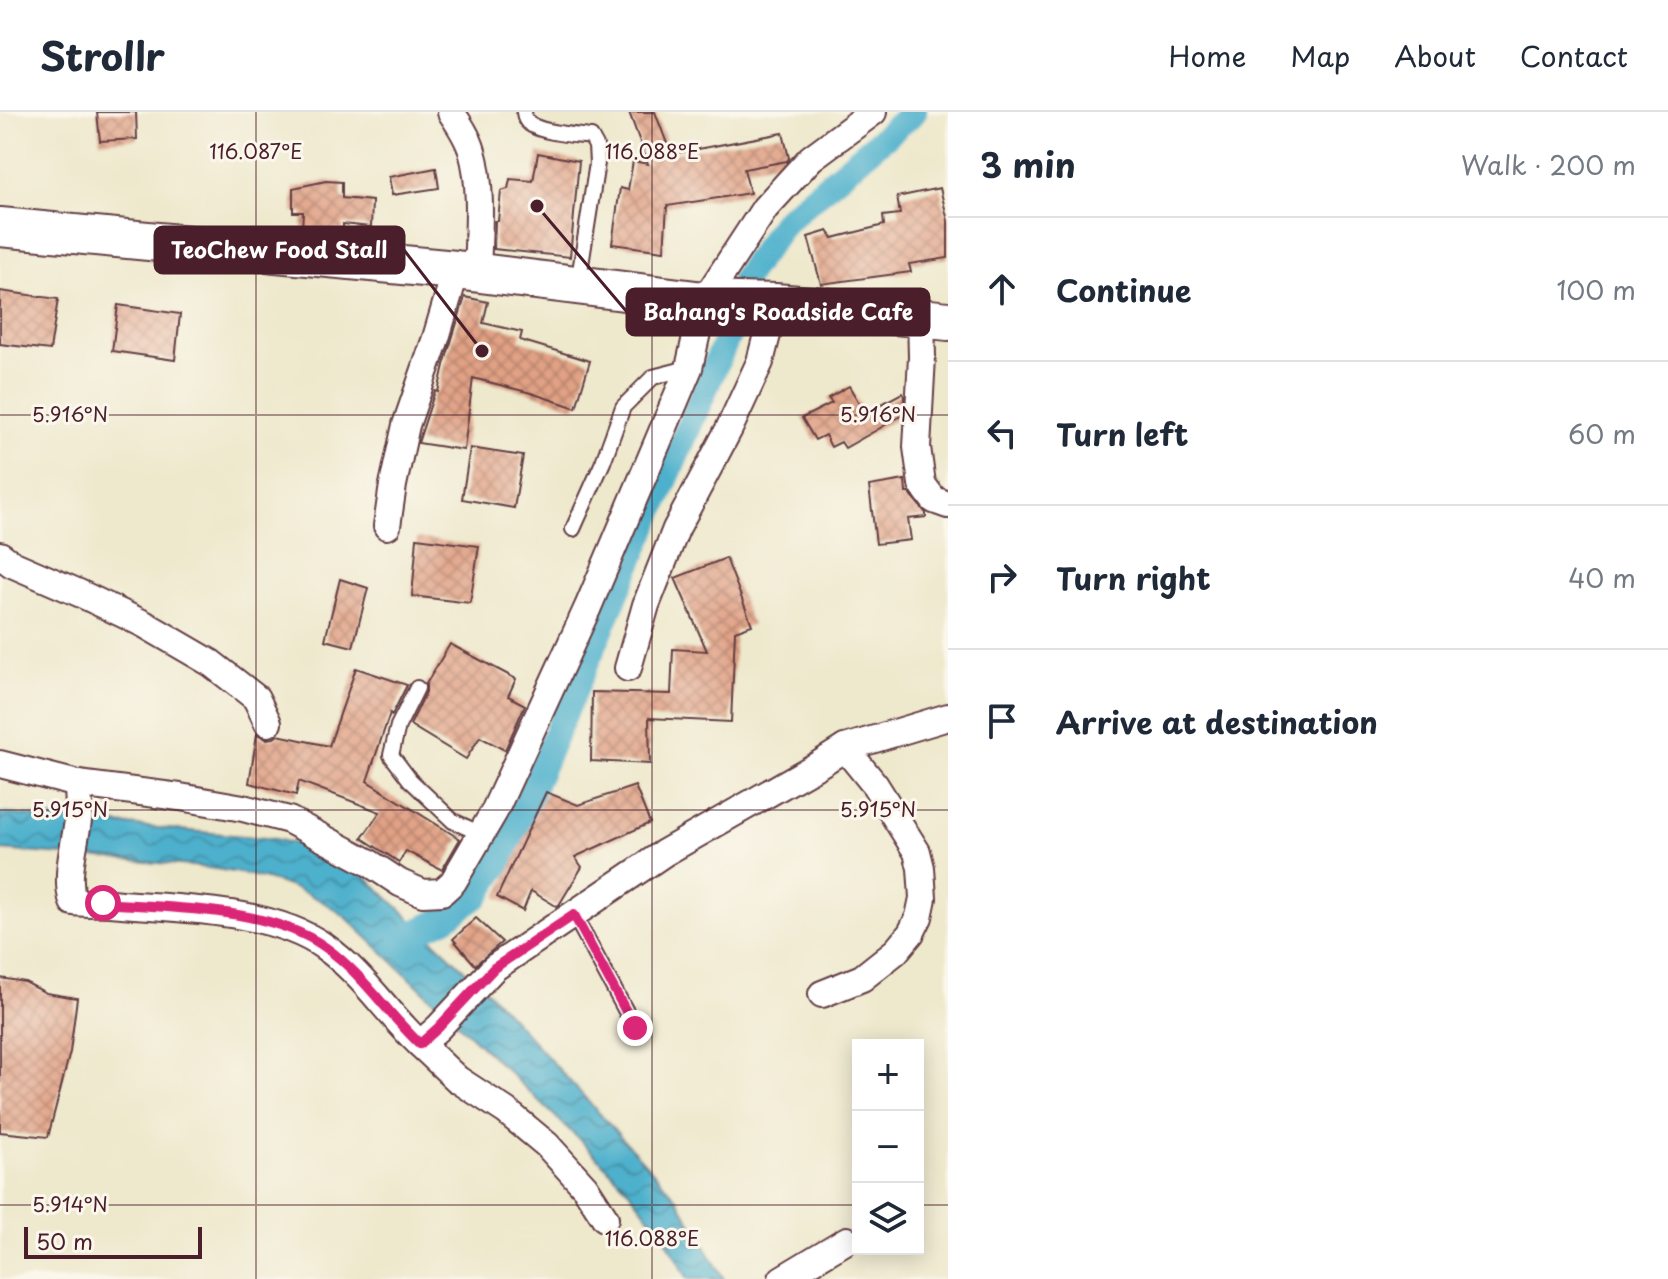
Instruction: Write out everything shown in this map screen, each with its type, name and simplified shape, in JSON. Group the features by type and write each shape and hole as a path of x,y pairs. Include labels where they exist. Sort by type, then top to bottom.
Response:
{"main road":[{"path":"0,227 466,272 715,301 770,303 935,320"}],"street":[{"path":"387,526 406,425 436,338 466,272 478,216 472,149 451,112"},
{"path":"0,764 78,784 180,797 289,820 368,862 400,883 423,893 442,892 453,882 494,812 588,607 715,301 765,208 811,158 873,112"},
{"path":"628,668 646,605 676,529 729,429 760,362 770,303"},
{"path":"935,320 922,357 917,447 922,484 934,500 948,505"},
{"path":"0,555 12,564 144,624 211,663 256,698 268,723"},
{"path":"429,1036 494,968 664,853 845,748 948,717"},
{"path":"822,994 862,978 896,951 911,933 923,898 917,852 875,785 845,748"},
{"path":"78,784 79,811 69,890 73,902 248,917 303,934 326,947 362,979 401,1026 429,1036 457,1079 506,1111 547,1145 585,1187 605,1218"},
{"path":"782,1279 847,1240"}],"lane":[{"path":"524,112 531,125 591,137 596,146 597,163 578,285"},
{"path":"573,529 623,407 653,377 689,368"},
{"path":"417,688 398,726 391,755 410,780 453,821 481,834"},
{"path":"574,915 635,1028"}],"water":[{"path":"0,813 275,839 336,857 364,875 488,992 676,1197 724,1279 688,1279 662,1233 627,1188 348,919 325,903 274,881 218,869 0,850"}],"building":[{"path":"97,112 136,112 137,139 100,141"},
{"path":"629,112 655,112 671,154 783,133 789,158 787,161 744,169 750,193 667,206 664,251 612,244 620,188 628,190 633,161 648,164"},
{"path":"538,153 579,161 570,257 494,249 501,191 508,189 510,179 533,181"},
{"path":"436,168 439,188 392,195 389,177"},
{"path":"326,181 342,182 342,198 372,201 371,227 343,224 343,231 302,229 303,212 293,212 293,188"},
{"path":"940,188 948,221 948,258 909,264 911,272 821,284 808,237 828,231 833,238 884,225 883,216 900,214 897,197"},
{"path":"0,291 58,299 50,350 0,344"},
{"path":"465,297 488,302 483,323 522,332 520,340 590,361 576,408 473,378 464,450 418,443 435,391 438,392"},
{"path":"118,305 180,314 175,360 112,351"},
{"path":"849,386 865,413 902,393 903,415 845,448 841,442 831,447 825,435 815,440 802,418 832,403 828,398"},
{"path":"470,448 523,456 514,508 462,499"},
{"path":"905,480 906,493 926,513 926,517 908,519 911,540 876,544 869,486"},
{"path":"417,538 479,546 470,603 412,596"},
{"path":"726,558 752,625 735,631 731,722 649,718 650,764 591,761 592,692 671,694 673,649 707,651 675,578"},
{"path":"340,579 368,588 353,647 325,640"},
{"path":"450,644 516,679 508,696 525,705 505,750 480,737 466,759 410,725 426,692 426,684"},
{"path":"356,668 407,685 392,715 390,713 367,781 460,839 442,870 406,851 399,862 362,838 380,812 299,781 296,795 249,783 257,734 266,739 278,735 329,746"},
{"path":"635,786 650,823 575,857 582,867 559,905 531,891 523,911 497,897 546,792 578,805"},
{"path":"476,918 502,942 475,965 453,939"},
{"path":"0,978 25,982 46,993 77,998 70,1052 48,1137 0,1132"}],"waterway":[{"path":"402,939 446,918 477,896 502,858 731,329 745,277 784,222 914,112"}],"place":[{"name":"Bahang's Roadside Cafe","path":"537,206"},
{"name":"TeoChew Food Stall","path":"482,351"}],"route":[{"path":"103,903 248,917 303,934 326,947 362,979 420,1044 494,968 574,915 635,1028"}]}
